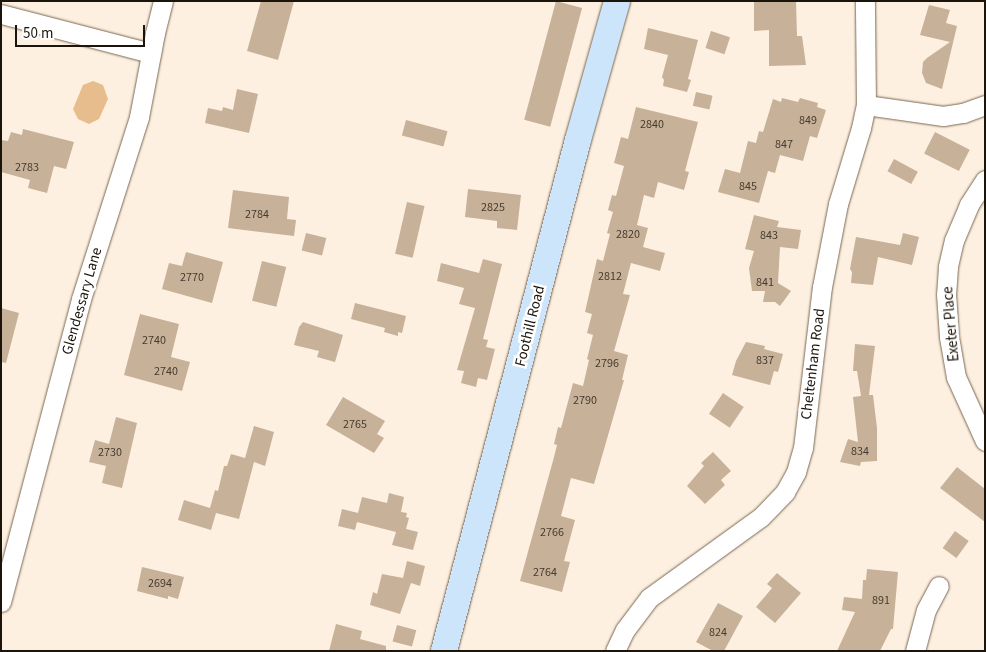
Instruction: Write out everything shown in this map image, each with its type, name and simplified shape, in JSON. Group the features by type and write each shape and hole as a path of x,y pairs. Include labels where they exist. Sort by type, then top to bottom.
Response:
{"main road":[{"name":"Foothill Road","path":"444,651 578,140 617,1"}],"street":[{"name":"Glendessary Lane","path":"1,602 9,543 81,299 139,117 163,1"},
{"name":"Cheltenham Road","path":"616,651 625,630 649,598 761,517 785,492 796,472 803,448 822,287 838,204 866,105 865,1"},
{"path":"1,14 151,53"},
{"path":"866,105 943,116 963,113 985,105"},
{"name":"Exeter Place","path":"985,180 969,205 954,240 948,267 946,294 949,337 956,377 985,441"},
{"path":"915,651 926,610 939,586"}],"shaded area":[{"path":"93,81 103,85 108,99 99,119 89,124 78,119 73,109 83,85"}],"building":[{"path":"261,1 294,1 278,60 247,51"},
{"path":"556,1 582,8 550,127 524,120"},
{"path":"754,1 796,1 797,36 802,36 806,65 769,66 769,30 754,31"},
{"path":"929,5 950,10 946,23 957,26 942,89 926,83 922,73 923,62 950,42 920,35"},
{"path":"648,28 698,40 688,79 691,80 687,92 663,86 664,80 662,77 668,55 644,49"},
{"path":"711,31 730,37 724,54 705,48"},
{"path":"237,89 258,94 249,133 205,123 208,108 222,111 223,107 233,110"},
{"path":"696,92 713,96 709,109 693,106"},
{"path":"782,98 798,102 800,98 818,103 817,107 826,110 817,138 810,136 803,161 780,155 775,173 768,171 759,203 718,192 725,169 740,173 748,141 756,143 759,131 763,132 773,99 781,102"},
{"path":"636,107 698,122 685,171 689,172 684,190 658,182 654,198 644,195 637,225 648,228 643,247 665,253 660,271 631,263 623,294 630,295 614,351 628,355 622,380 624,380 594,484 571,478 561,516 575,520 564,561 570,562 562,592 520,581 557,445 554,444 558,427 561,428 573,383 583,386 593,335 587,333 592,314 585,312 597,259 603,261 610,234 607,233 613,212 608,210 612,195 616,196 624,166 614,163 621,137 628,139"},
{"path":"406,120 448,131 443,147 402,135"},
{"path":"23,129 74,142 66,169 54,166 47,193 28,188 30,180 1,172 1,140 8,141 11,132 22,135"},
{"path":"935,132 970,150 959,171 924,153"},
{"path":"894,159 918,172 911,184 887,171"},
{"path":"468,189 521,195 517,230 497,228 497,221 465,217"},
{"path":"233,190 289,197 287,219 296,220 294,236 228,228"},
{"path":"407,202 425,206 413,258 395,254"},
{"path":"754,215 779,221 777,227 801,230 798,249 780,247 778,283 791,291 780,306 775,302 763,302 765,291 752,291 749,268 754,251 745,249"},
{"path":"306,233 326,238 322,256 302,250"},
{"path":"903,233 919,237 912,265 878,257 873,285 851,283 852,272 850,269 856,237 900,245"},
{"path":"186,252 223,262 212,303 162,289 169,263 182,266"},
{"path":"483,259 502,264 483,339 488,340 486,347 495,349 487,380 478,378 476,387 461,383 464,371 457,370 475,308 459,304 464,288 437,281 441,263 479,273"},
{"path":"262,261 286,267 276,307 252,301"},
{"path":"355,303 406,316 402,333 398,332 398,336 384,332 385,328 351,319"},
{"path":"1,308 19,313 6,363 1,362"},
{"path":"140,314 179,324 171,357 190,362 182,391 124,375"},
{"path":"303,322 343,335 335,362 317,357 319,351 294,345 299,327"},
{"path":"746,342 765,346 764,349 783,354 778,372 774,371 770,385 732,375 736,361"},
{"path":"855,344 875,346 869,395 873,395 877,428 877,461 861,462 860,466 840,462 848,439 858,442 853,397 861,396 857,371 853,371"},
{"path":"723,393 744,407 730,428 709,414"},
{"path":"343,397 385,421 377,434 384,438 374,453 326,425"},
{"path":"116,417 137,423 122,488 102,483 106,466 89,462 95,440 109,444"},
{"path":"254,426 274,432 265,466 254,462 239,519 216,513 211,530 178,520 184,500 210,508 215,490 218,491 224,466 227,466 231,454 245,458"},
{"path":"713,452 731,471 721,480 725,485 705,504 687,486 704,466 701,463"},
{"path":"957,467 985,489 985,522 940,488"},
{"path":"389,493 404,497 401,512 407,513 406,517 409,518 406,529 418,532 413,550 392,545 396,532 357,522 355,530 338,526 342,509 358,513 362,497 387,503"},
{"path":"955,531 969,541 956,558 943,548"},
{"path":"407,561 425,566 420,586 411,583 400,614 370,605 373,592 377,594 382,574 403,578"},
{"path":"142,567 184,577 178,599 168,596 168,599 137,591"},
{"path":"867,569 898,572 893,629 891,629 880,651 837,651 855,612 842,610 844,597 862,599 863,580 866,580"},
{"path":"777,573 801,593 775,623 756,607 772,588 767,584"},
{"path":"718,603 743,616 724,651 713,651 696,642"},
{"path":"336,624 362,631 360,639 386,646 386,651 329,651"},
{"path":"397,625 416,630 412,647 393,641"}]}
